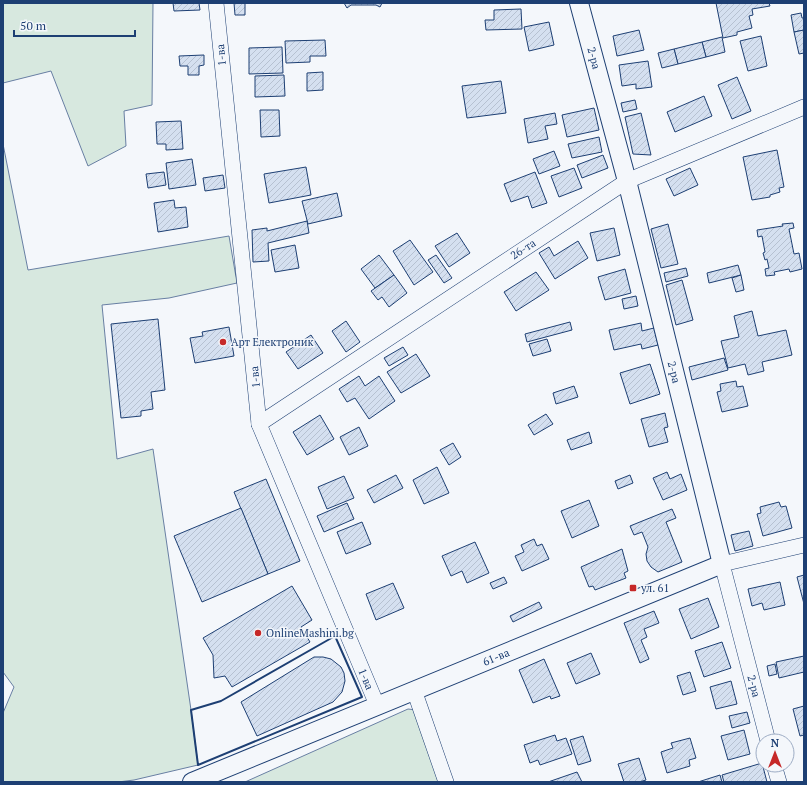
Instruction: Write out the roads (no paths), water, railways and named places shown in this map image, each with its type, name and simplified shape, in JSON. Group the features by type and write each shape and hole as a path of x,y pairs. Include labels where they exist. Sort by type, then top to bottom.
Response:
{"street":[{"name":"1-ва","path":"216,3 259,424 377,705"},
{"name":"2-ра","path":"579,3 627,181 722,564 766,733"},
{"name":"26-та","path":"259,424 627,181 804,107"},
{"name":"61-ва","path":"192,782 722,564 804,545"},
{"path":"414,690 446,782"}],"place":[{"name":"Арт Електроник","path":"223,342"},
{"name":"ул. 61","path":"633,588"},
{"name":"ОnlineMashini.bg","path":"258,633"}]}
